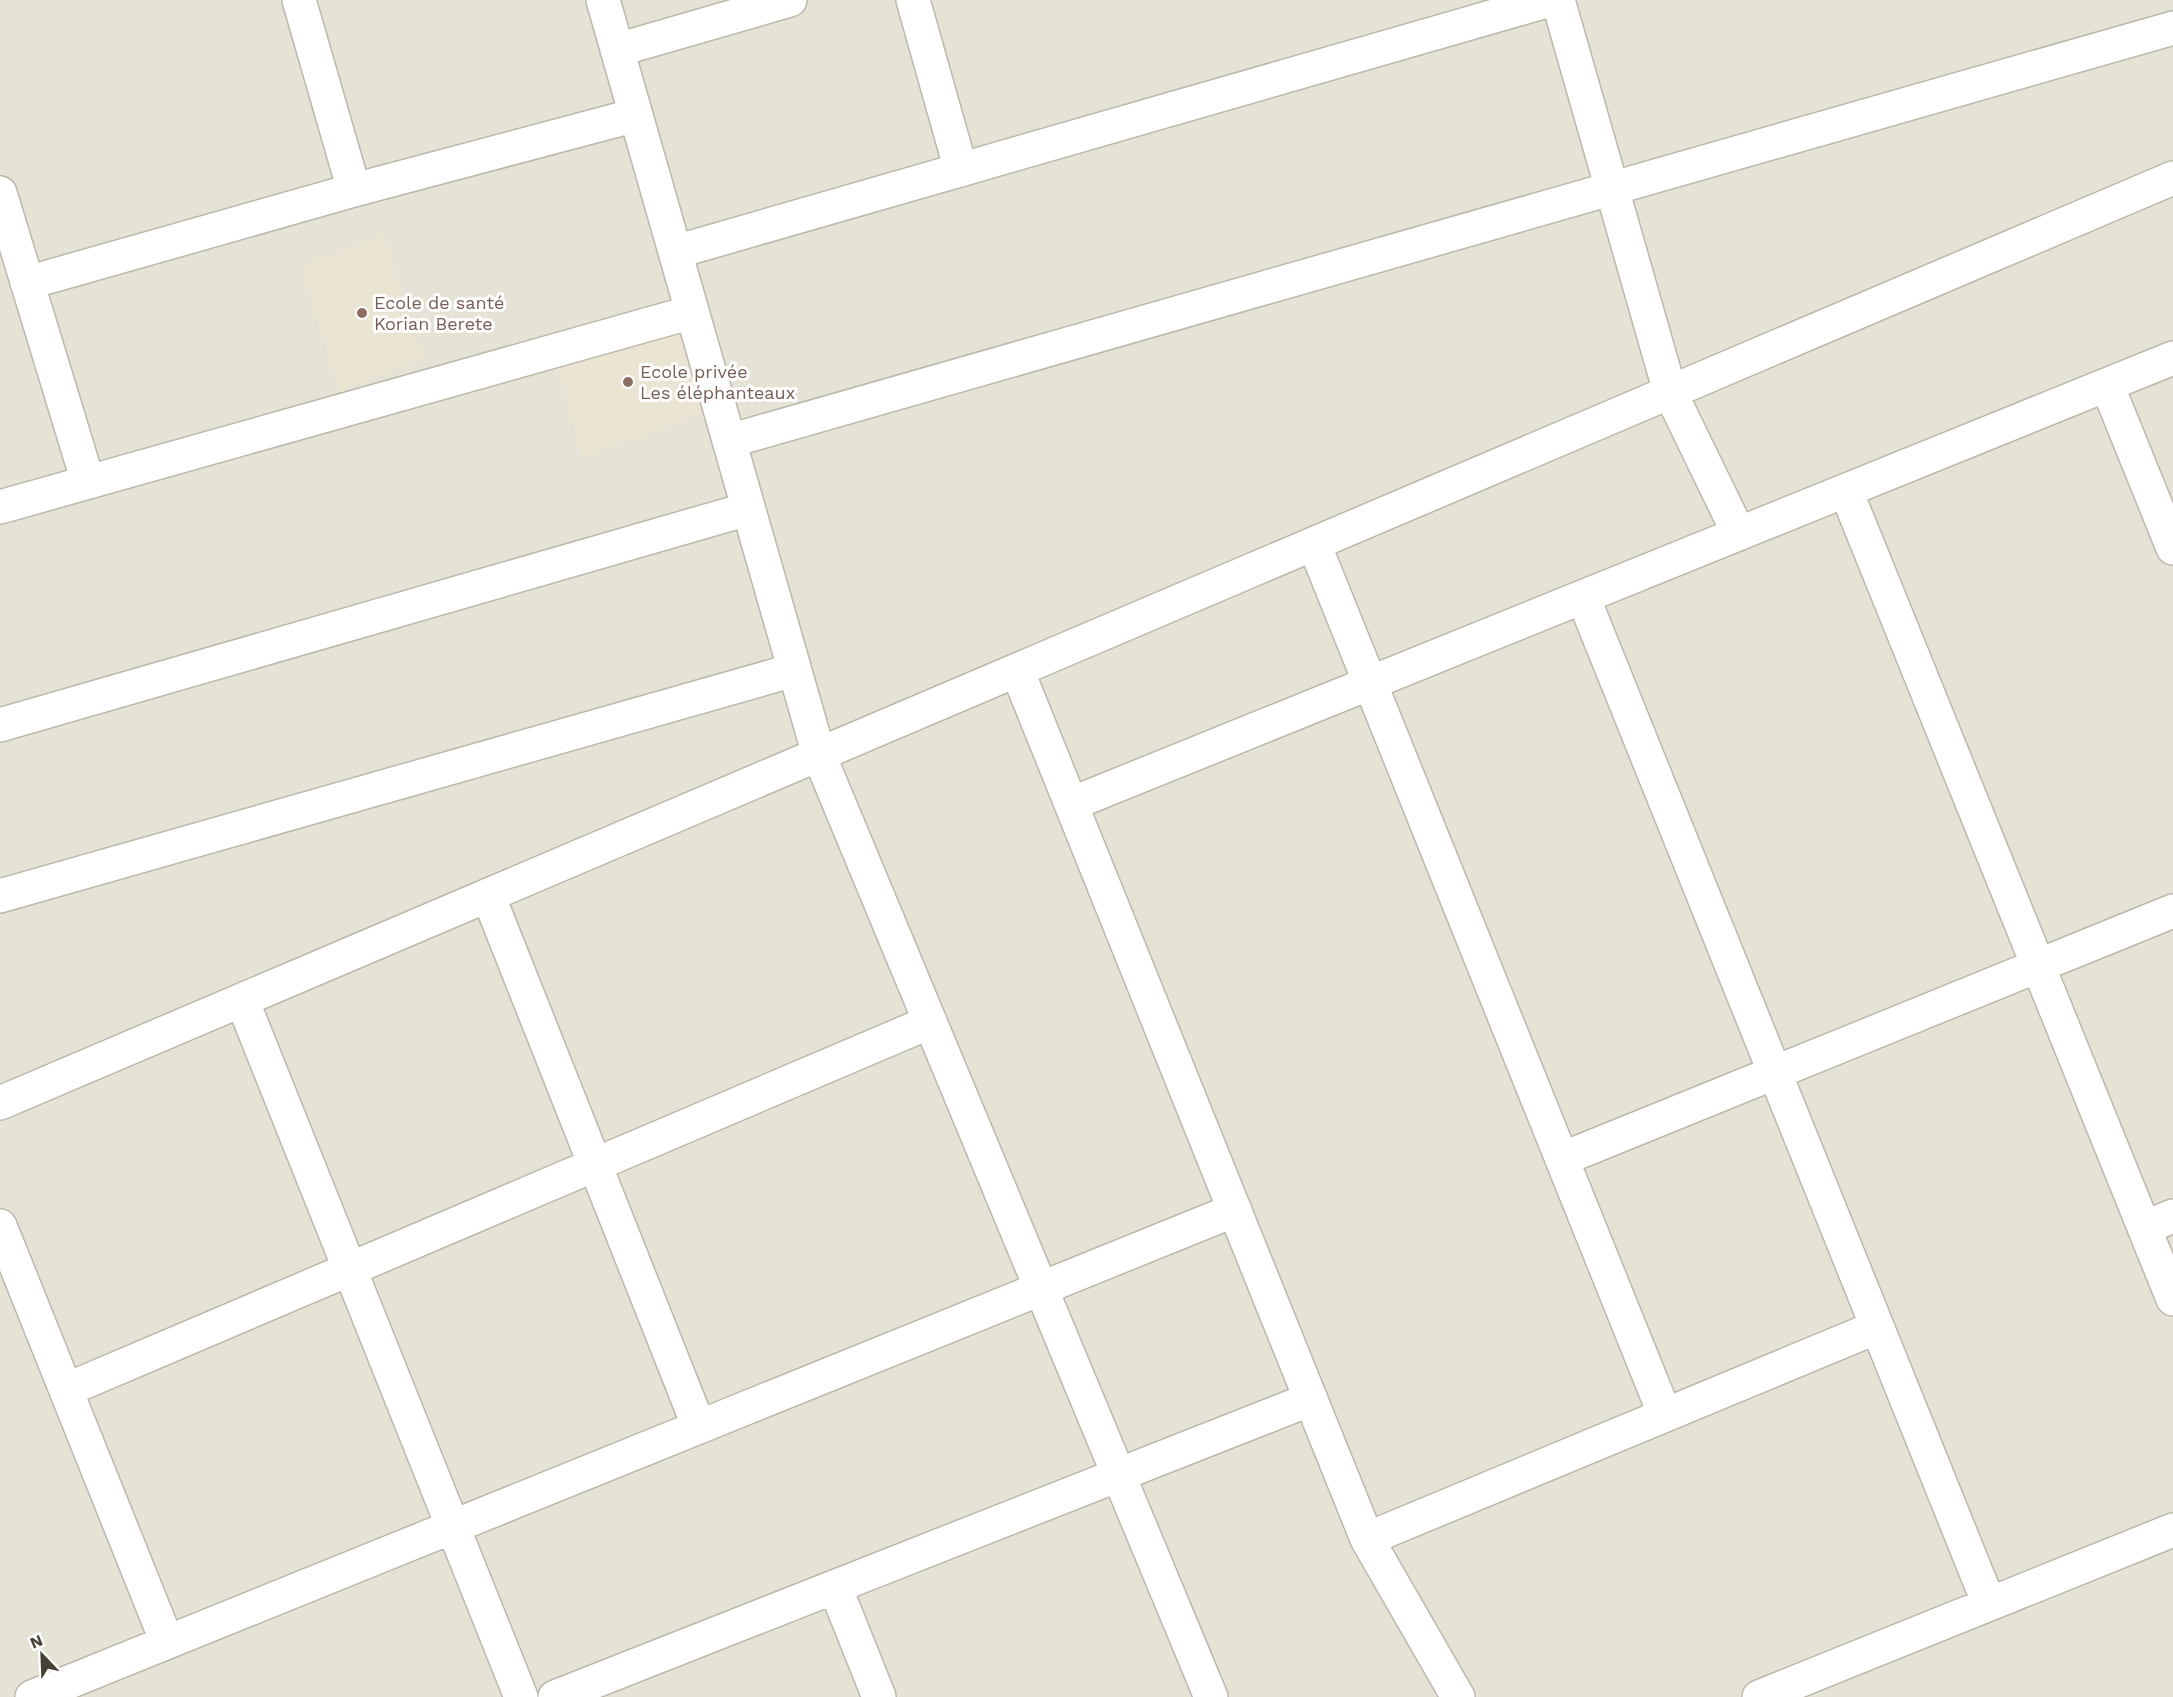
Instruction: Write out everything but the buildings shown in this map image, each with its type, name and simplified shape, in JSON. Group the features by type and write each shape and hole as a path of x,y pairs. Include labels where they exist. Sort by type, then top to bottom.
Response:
{"street":[{"path":"299,0 354,190"},
{"path":"603,0 819,755 1211,1697"},
{"path":"617,50 790,0"},
{"path":"913,0 961,170"},
{"path":"675,252 1550,0"},
{"path":"1558,0 1670,392 1739,534"},
{"path":"729,441 2173,28"},
{"path":"27,283 354,190 636,115"},
{"path":"0,1103 2173,178"},
{"path":"0,193 88,482"},
{"path":"0,507 692,312"},
{"path":"1071,804 2173,358"},
{"path":"2107,385 2173,548"},
{"path":"1846,491 2038,965 2159,1222 2173,1299"},
{"path":"0,725 748,509"},
{"path":"1314,544 1665,1415"},
{"path":"1583,597 1989,1604"},
{"path":"0,896 794,670"},
{"path":"1017,670 1367,1539 1458,1697"},
{"path":"488,895 699,1427"},
{"path":"1562,1159 2173,911"},
{"path":"242,1000 521,1697"},
{"path":"66,1390 930,1022"},
{"path":"32,1697 1235,1210"},
{"path":"0,1227 168,1642"},
{"path":"1367,1539 1877,1327"},
{"path":"555,1697 1311,1399"},
{"path":"1759,1697 2173,1530"},
{"path":"835,1587 879,1697"}],"shaded area":[{"path":"0,0 2173,0 2173,1697 0,1697"},
{"name":"Ecole de santé Korian Berete","path":"383,234 423,359 340,392 301,267"},
{"name":"Ecole privée Les éléphanteaux","path":"672,309 703,414 582,457 554,351"}],"place":[{"name":"Ecole de santé Korian Berete","path":"362,313"},
{"name":"Ecole privée Les éléphanteaux","path":"628,382"}]}
